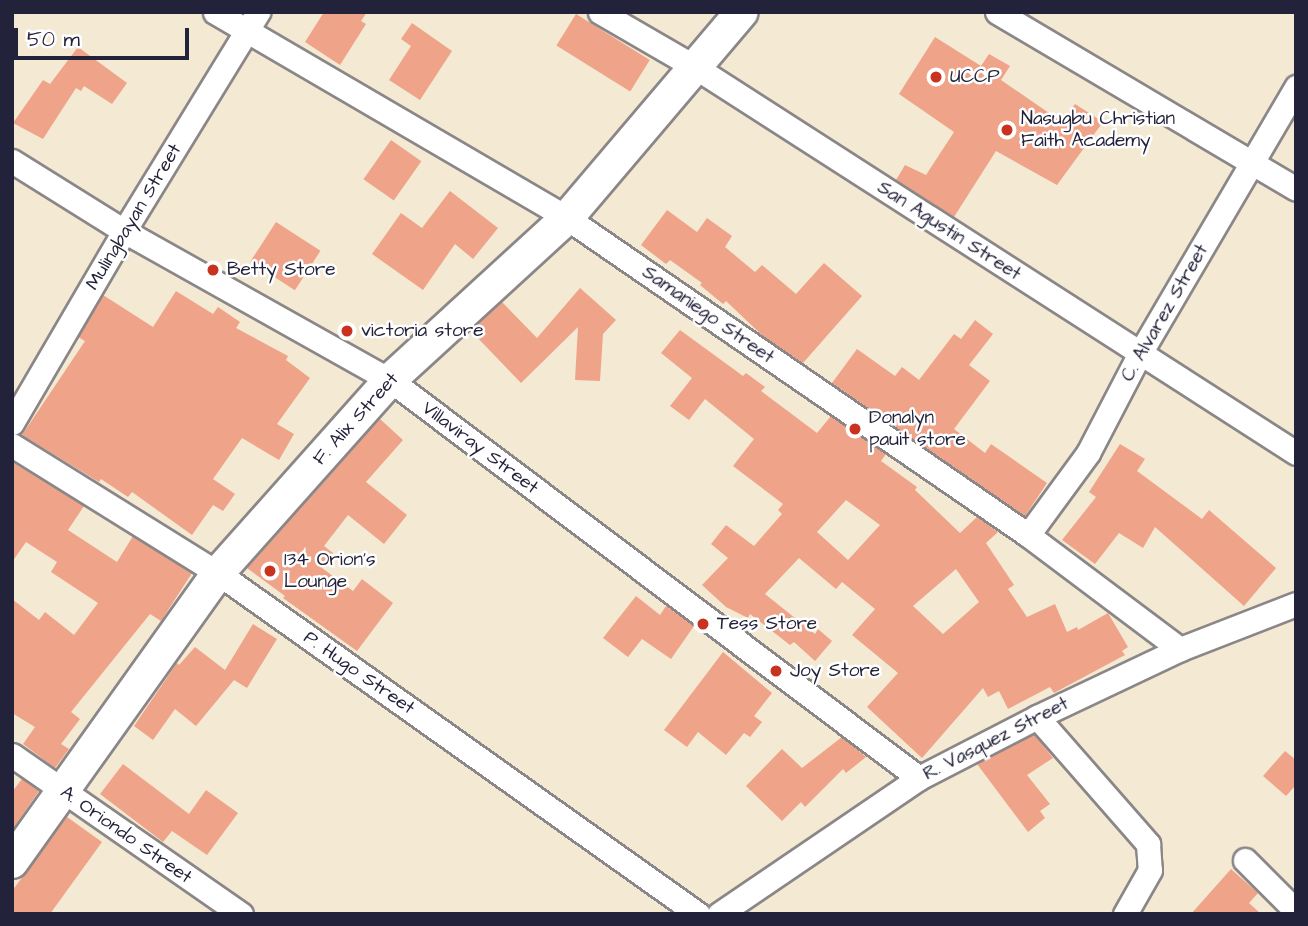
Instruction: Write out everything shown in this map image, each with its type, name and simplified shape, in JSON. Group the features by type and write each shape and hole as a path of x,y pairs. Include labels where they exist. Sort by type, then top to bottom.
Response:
{"main road":[{"name":"F. Alix Street","path":"12,862 218,573 390,380 567,218 742,12"}],"street":[{"name":"Samaniego Street","path":"215,12 253,22 567,218 1028,535 1180,649"},
{"name":"San Agustin Street","path":"600,12 695,67 1139,355 1296,453"},
{"path":"997,12 1296,189"},
{"name":"Mulingbayan Street","path":"12,423 124,231 253,22"},
{"name":"C. Alvarez Street","path":"1028,535 1088,453 1139,355 1254,163 1296,87"},
{"name":"Villaviray Street","path":"12,161 124,231 390,380 919,778"},
{"name":"P. Hugo Street","path":"12,445 218,573 698,914"},
{"name":"R. Vasquez Street","path":"719,914 919,778 1037,717 1180,649 1296,604"},
{"path":"1037,717 1148,844 1150,870 1125,914"},
{"name":"A. Oriondo Street","path":"12,755 241,914"},
{"path":"1245,860 1296,911"}],"building":[{"path":"324,12 367,12 361,21 366,24 340,65 305,42"},
{"path":"576,14 650,60 630,91 556,45"},
{"path":"412,23 452,51 420,100 389,80 411,46 401,39"},
{"path":"935,37 981,66 989,54 1010,66 1001,80 1062,122 1075,104 1103,122 1057,185 996,151 954,217 896,180 905,165 926,175 954,132 899,94"},
{"path":"78,47 127,83 112,104 84,86 81,91 76,88 43,139 13,123 43,80 50,84"},
{"path":"391,140 421,161 394,201 363,179"},
{"path":"450,191 498,228 473,259 455,244 423,290 372,254 401,213 422,228"},
{"path":"667,210 697,232 707,218 732,236 725,247 755,272 762,265 796,294 824,263 862,296 803,363 764,337 726,301 723,304 700,285 702,283 670,260 666,264 641,245"},
{"path":"276,222 320,251 295,290 250,261"},
{"path":"580,288 616,320 603,334 600,381 575,380 578,327 521,383 471,331 502,302 537,338"},
{"path":"176,291 213,314 218,307 240,322 236,328 288,356 286,360 310,378 277,424 294,434 279,460 242,438 213,479 235,494 223,511 213,505 192,535 132,492 128,497 101,479 99,482 22,435 85,341 78,337 103,295 153,327"},
{"path":"975,320 993,334 969,365 990,381 954,429 985,453 991,444 1047,483 1025,516 832,383 857,349 895,376 902,367 919,380 954,334 961,339"},
{"path":"680,330 743,376 746,373 765,387 761,391 817,433 831,416 886,454 881,461 917,487 915,490 960,533 977,517 998,532 986,543 1014,585 1008,589 1027,617 1055,604 1067,632 1077,627 1078,630 1108,613 1128,647 1122,651 1125,655 1054,693 1050,687 1008,709 999,691 988,697 983,688 922,758 867,707 898,673 852,635 875,609 842,582 836,589 799,558 765,594 815,634 818,629 832,641 815,661 794,642 790,645 750,614 748,618 726,607 702,585 728,558 711,544 726,525 754,546 782,514 778,510 783,504 733,466 754,439 705,399 689,420 670,406 692,378 661,353","holes":["846,500 880,525 848,560 817,532","956,569 979,602 943,634 913,606"]},
{"path":"380,419 403,440 366,482 407,515 384,544 348,515 324,546 333,553 322,568 353,591 362,579 393,603 357,651 283,598 285,596 247,568"},
{"path":"1120,444 1145,459 1137,471 1202,519 1209,510 1276,568 1244,606 1155,527 1143,548 1119,533 1095,564 1062,540 1096,497 1089,492"},
{"path":"12,462 84,506 68,530 117,562 133,536 192,573 161,621 150,614 71,712 80,719 61,744 69,749 55,768 23,744 35,727 12,713 12,599 39,620 45,612 74,635 98,603 51,572 57,562 26,542 12,562"},
{"path":"636,596 660,615 666,606 694,626 671,659 642,639 628,657 603,638"},
{"path":"253,624 277,639 247,688 234,680 196,726 175,709 153,740 134,726 177,663 179,665 195,647 225,670"},
{"path":"723,652 772,693 754,716 762,722 750,737 744,733 726,755 698,732 687,747 664,730"},
{"path":"1034,734 1053,758 1027,775 1050,804 1040,811 1045,818 1028,832 977,764"},
{"path":"842,737 866,757 846,773 843,769 805,807 801,802 782,821 746,786 782,749 802,768"},
{"path":"1285,751 1296,760 1296,785 1286,796 1263,776"},
{"path":"123,764 189,814 206,790 238,813 207,855 172,831 163,842 100,794"},
{"path":"22,779 39,791 12,830 12,792"},
{"path":"67,817 102,842 50,914 12,914 12,891"},
{"path":"1231,869 1258,893 1249,903 1261,914 1191,914"}],"place":[{"name":"UCCP","path":"936,77"},
{"name":"Nasugbu Christian Faith Academy","path":"1007,130"},
{"name":"Betty Store","path":"213,270"},
{"name":"victoria store","path":"347,331"},
{"name":"Donalyn pauit store","path":"855,429"},
{"name":"134 Orion's Lounge","path":"270,571"},
{"name":"Tess Store","path":"703,624"},
{"name":"Joy Store","path":"776,671"}]}
